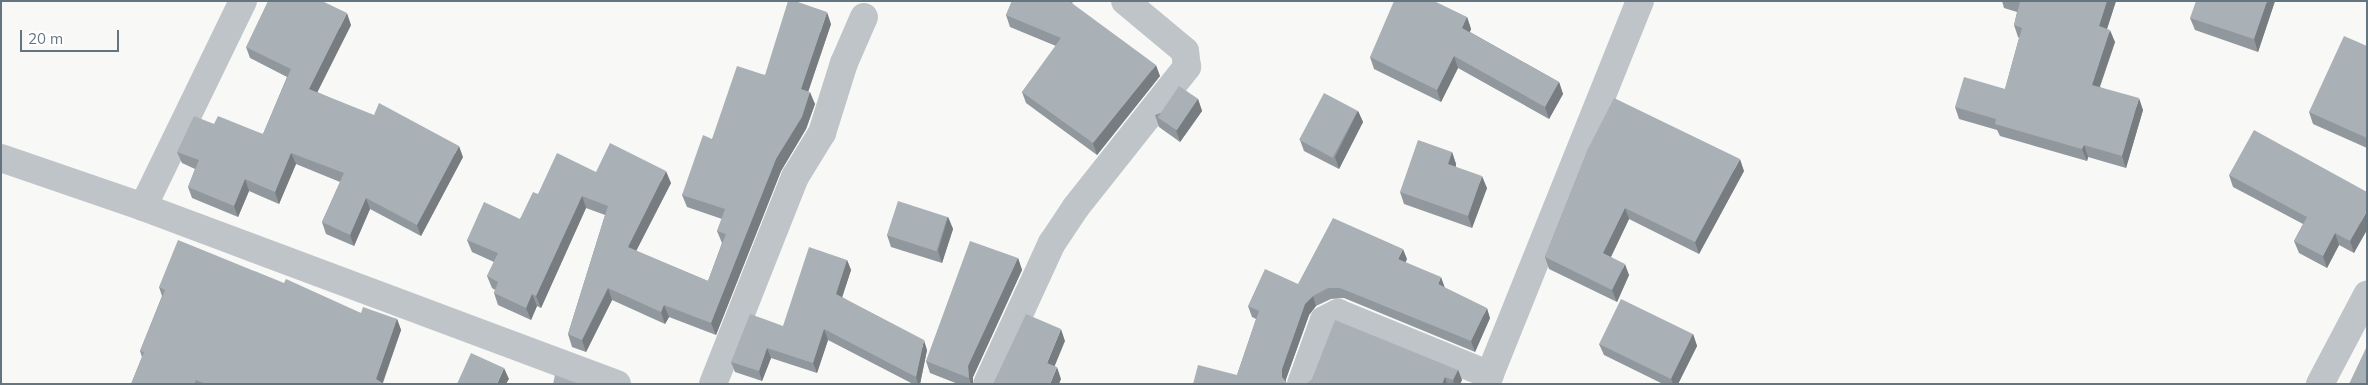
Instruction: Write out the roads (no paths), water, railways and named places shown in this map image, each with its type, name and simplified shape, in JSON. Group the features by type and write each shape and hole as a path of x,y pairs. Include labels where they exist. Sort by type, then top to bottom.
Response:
{"street":[{"path":"143,207 243,1"},
{"path":"987,384 1052,243 1076,207 1187,67 1185,51 1125,1"},
{"path":"1301,384 1324,320 1338,313 1488,379 1640,1"},
{"path":"713,384 792,183 822,133 844,63 864,17"},
{"path":"1,158 143,207 617,384"},
{"path":"2320,384 2367,295"}]}
